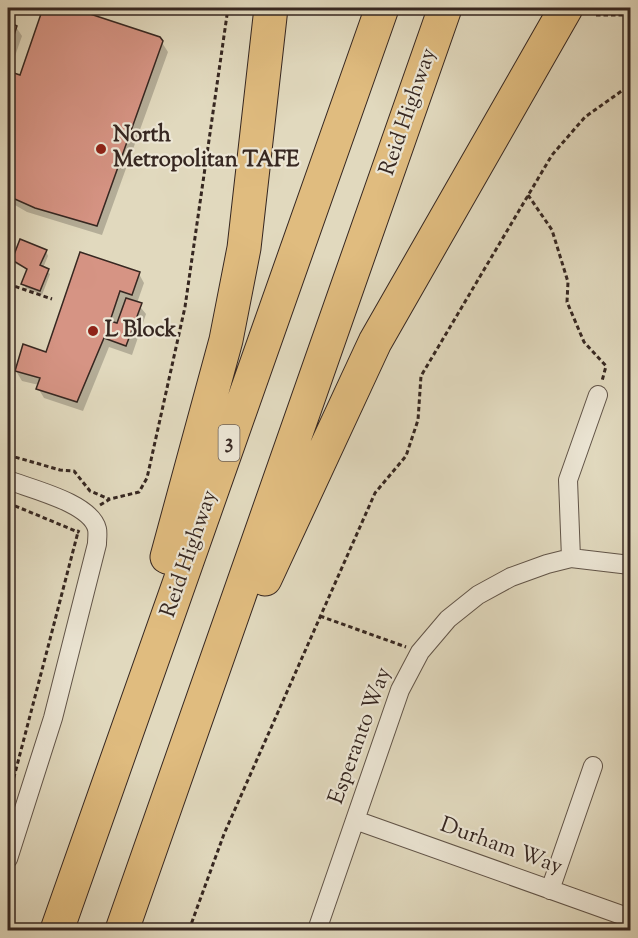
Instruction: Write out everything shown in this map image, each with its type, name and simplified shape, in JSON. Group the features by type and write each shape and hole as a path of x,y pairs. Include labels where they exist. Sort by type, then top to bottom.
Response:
{"highway":[{"path":"75,879 205,425 226,340 243,248 271,8"},
{"name":"Reid Highway","path":"57,930 382,8"},
{"name":"Reid Highway","path":"122,930 445,8"},
{"path":"181,763 375,342 577,10"}],"street":[{"path":"571,558 568,480 598,395"},
{"path":"8,480 70,503 90,517 97,529 93,564 53,718 8,859"},
{"name":"Esperanto Way","path":"317,930 400,690 420,652 448,619 477,595 511,577 571,558 630,565"},
{"path":"550,890 593,766"},
{"name":"Durham Way","path":"356,820 630,918"}],"path":[{"path":"8,800 78,532 90,517 110,499 139,492 147,478 185,307 228,8"},
{"path":"577,10 630,15"},
{"path":"189,930 224,834 375,493 406,456 418,420 421,376 552,155 585,117 630,85"},
{"path":"528,195 552,230 568,282 567,302 584,342 606,366 598,395"},
{"path":"8,284 52,299"},
{"path":"8,309 13,318"},
{"path":"8,455 60,470 74,471 90,491 110,499"},
{"path":"8,503 78,532"},
{"path":"320,616 420,652"}],"building":[{"path":"43,8 72,8 160,37 163,41 97,226 35,208 8,196 8,71 20,75"},
{"path":"8,22 17,26 8,53"},
{"path":"20,239 47,250 40,265 49,269 40,291 21,284 27,269 12,260"},
{"name":"L Block","path":"80,252 140,272 132,295 120,291 110,321 117,323 126,298 142,303 126,346 104,338 77,402 36,389 40,378 15,371 23,344 46,352"}],"place":[{"name":"North Metropolitan TAFE","path":"101,149"},
{"name":"L Block","path":"93,331"}]}
